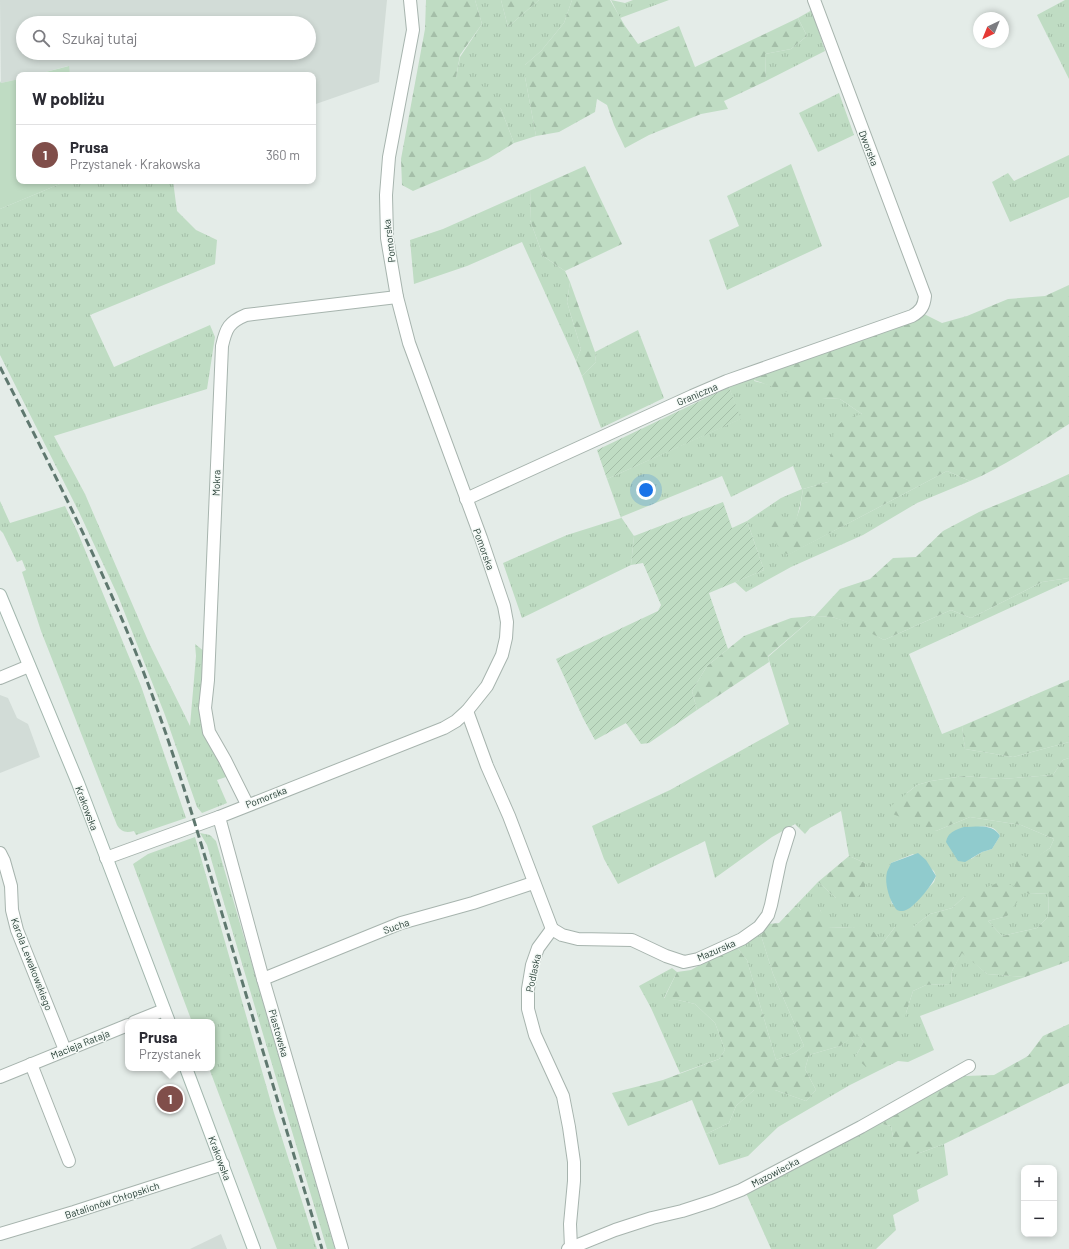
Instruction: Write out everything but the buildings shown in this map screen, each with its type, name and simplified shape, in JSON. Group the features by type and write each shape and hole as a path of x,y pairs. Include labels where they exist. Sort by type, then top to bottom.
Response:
{"street":[{"name":"Pomorska","path":"106,858 219,817 247,804 444,728 467,711 478,699 494,674 502,655 506,638 506,622 502,600 408,343 397,297 387,238 386,195 389,157 412,30 410,0"},
{"name":"Dworska","path":"814,0 925,296"},
{"name":"Graniczna","path":"466,499 727,381 912,316 920,312 924,304 925,296"},
{"name":"Mokra","path":"247,804 209,732 205,708 208,680 222,346 224,333 230,323 246,315 397,297"},
{"name":"Krakowska","path":"0,595 78,783 168,1019"},
{"path":"0,678 29,666"},
{"path":"467,711 487,766 509,816 533,883 552,929"},
{"name":"Piastowska","path":"219,817 263,979 342,1249"},
{"name":"Mazurska","path":"552,929 562,935 578,939 632,940 666,956 684,962 698,959 742,939 759,927 768,915 780,862 789,833"},
{"name":"Karola Lewakowskiego","path":"0,853 4,861 11,886 12,910 17,930 65,1050"},
{"name":"Sucha","path":"263,979 401,924 473,903 533,883"},
{"name":"Podlaska","path":"552,929 538,948 532,965 528,989 528,1010 535,1035 563,1096 569,1127 574,1162 570,1248"},
{"path":"142,1019 164,1010"},
{"name":"Macieja Rataja","path":"0,1077 125,1025"},
{"path":"31,1064 69,1161"},
{"name":"Mazowiecka","path":"570,1248 615,1230 707,1203 741,1190 861,1127 969,1066"},
{"name":"Krakowska","path":"187,1071 254,1249"},
{"name":"Batalionów Chłopskich","path":"0,1234 74,1212 222,1164"}],"shaded area":[{"path":"0,0 387,0 379,82 316,104 316,72 69,72 68,66 45,72 16,72 16,80 1,83"},
{"path":"0,695 8,698 17,718 28,724 40,757 0,773"},
{"path":"221,1234 227,1249 190,1249"}],"green space":[{"path":"426,0 475,0 482,24 460,55 456,78 478,81 501,109 514,143 488,159 413,191 402,185 401,159 425,29"},
{"path":"475,0 501,0 508,27 539,0 572,0 564,23 541,51 525,65 525,77 536,136 514,143 501,109 456,78 460,57 482,24"},
{"path":"501,0 539,0 508,27"},
{"path":"572,0 610,0 625,26 638,44 679,26 695,67 798,18 807,36 791,49 765,54 766,81 724,101 728,109 701,114 649,135 625,148 614,125 607,105 597,99 595,112 559,132 536,136 525,77 525,65 541,51 564,23"},
{"path":"611,0 625,3 633,0 669,0 620,18"},
{"path":"1065,0 1069,0 1069,79 1037,15"},
{"path":"812,10 825,51 766,81 765,54 791,49 807,36 798,18"},
{"path":"69,66 70,72 46,72"},
{"path":"16,80 16,184 60,184 0,209 0,81 1,83"},
{"path":"839,93 854,135 818,152 799,113"},
{"path":"1069,155 1069,197 1010,222 992,182 1008,173 1014,181"},
{"path":"791,164 822,246 727,290 709,240 739,226 727,196"},
{"path":"585,166 622,244 565,271 543,256 530,220 531,190"},
{"path":"60,184 173,184 177,211 196,230 217,240 215,264 90,315 114,367 210,325 215,337 207,389 54,436 85,494 149,643 190,726 196,656 195,644 205,652 201,725 229,776 217,780 227,803 202,813 197,807 165,715 118,596 79,512 0,355 0,209"},
{"path":"531,190 530,220 543,256 565,271 570,282 567,302 581,349 576,361 522,242 467,266 414,284 410,240 443,229"},
{"path":"570,282 595,352 596,362 582,376 576,361 581,349 567,302"},
{"path":"1069,285 1069,424 1008,462 970,481 947,471 788,555 778,547 766,518 776,509 793,528 800,508 803,489 828,482 834,429 845,419 862,414 840,399 804,398 754,380 760,374 922,313 942,323 967,316 1008,299 1045,296"},
{"path":"638,330 664,398 601,428 582,376 596,362 595,352"},
{"path":"758,373 754,381 822,398 840,399 862,414 828,482 803,489 787,555 947,471 970,481 917,503 863,535 791,567 746,592 735,582 764,570 747,521 781,498 802,489 793,466 731,497 722,476 621,517 634,536 631,565 522,618 503,563 567,535 621,518 607,479 740,419 729,387"},
{"path":"729,387 741,419 607,479 597,450"},
{"path":"1069,474 1069,578 1042,582 971,618 951,610 884,640 853,624 832,617 815,616 840,589 870,579 893,558 916,557 943,531 979,512"},
{"path":"0,501 10,523 65,506 78,533 141,686 186,818 136,835 134,831 124,831 117,825 41,631 22,572 26,570 22,560 17,562 3,533 0,530"},
{"path":"723,502 732,528 747,521 764,570 709,593 728,649 707,666 692,691 697,710 649,743 641,744 626,723 595,740 583,718 556,659 658,611 661,605 643,563 631,565 634,536"},
{"path":"1069,578 1069,581 909,654 942,734 962,726 965,749 1013,757 1069,742 1069,758 1063,760 1053,775 1001,779 964,776 931,781 917,785 907,793 936,831 970,817 1021,825 1054,839 1050,848 1033,860 1029,894 1049,893 1048,917 1037,928 1002,936 988,921 1007,916 964,897 952,908 930,914 913,927 895,927 882,944 853,927 828,928 820,910 801,910 796,905 818,882 836,898 865,863 849,856 841,811 810,828 805,834 795,824 772,837 715,878 705,841 618,884 604,859 592,826 670,790 789,724 768,657 815,616 832,617 855,624 884,640 951,610 971,618 1042,582","holes":["978,827 991,827 996,830 1000,836 992,849 982,852 971,859","913,854 934,871 936,876 934,882 911,907 892,904 887,884 891,863"]},
{"path":"815,616 768,656 769,662 697,710 692,691 707,666 744,636 791,618"},
{"path":"1069,680 1069,742 1013,757 965,749 962,726"},
{"path":"1069,758 1069,961 1025,977 987,974 962,953 952,971 951,984 926,985 913,991 898,1047 885,1064 867,1068 855,1057 864,1042 857,1034 840,1046 809,1055 805,1069 816,1090 806,1101 775,1090 754,1090 736,1106 729,1123 706,1134 692,1100 628,1126 612,1093 663,1080 719,1059 725,1050 715,1023 695,1004 678,1000 664,999 677,972 691,970 735,945 747,960 776,1060 794,1053 804,1046 773,974 760,932 768,924 779,923 796,905 801,910 820,910 828,923 828,928 853,927 874,932 882,944 895,927 913,927 930,914 952,908 964,897 997,883 1011,885 1018,854 1033,859 1050,848 1054,839 1021,825 970,817 936,831 885,811 917,785 931,781 964,776 1001,779 1053,775 1063,760","holes":["1012,885 1029,894 1049,893 1048,917 1037,928 1002,936 988,921 1007,916 1020,898"]},
{"path":"200,833 210,835 216,841 335,1249 327,1249 207,845"},
{"path":"195,837 274,1113 317,1249 277,1249 210,1071 215,1071 215,1019 191,1019 133,864 148,854"},
{"path":"849,856 865,863 865,891 849,903 836,898 818,882"},
{"path":"760,932 773,974 804,1046 794,1053 776,1060 747,960 735,945"},
{"path":"962,952 987,974 1025,977 920,1016 934,1050 908,1062 898,1061 850,1085 778,1127 748,1156 719,1165 706,1134 729,1123 736,1106 754,1090 775,1090 806,1101 816,1090 805,1069 809,1055 840,1046 857,1033 864,1042 855,1057 906,1013 913,991 926,985 951,984 952,971"},
{"path":"672,968 677,972 664,998 695,1004 715,1023 725,1050 719,1059 680,1073 651,1008 639,986"},
{"path":"1069,1024 1069,1083 944,1144 917,1154 902,1153 893,1137 891,1126 877,1123 965,1076 994,1075 1028,1056 1043,1036"},
{"path":"877,1123 891,1126 893,1137 917,1154 944,1144 948,1175 917,1190 919,1201 893,1215 896,1230 876,1249 771,1249 746,1193"}],"water":[{"path":"964,827 989,827 1000,836 992,849 982,852 965,862 958,861 946,842 950,834 955,830"},
{"path":"918,853 926,860 936,876 931,885 917,902 907,910 898,910 894,907 888,892 886,882 887,872 891,863"}],"railway":[{"path":"0,367 90,547 123,621 151,691 196,826 322,1249"}],"place":[{"name":"Prusa","path":"170,1099"}]}
